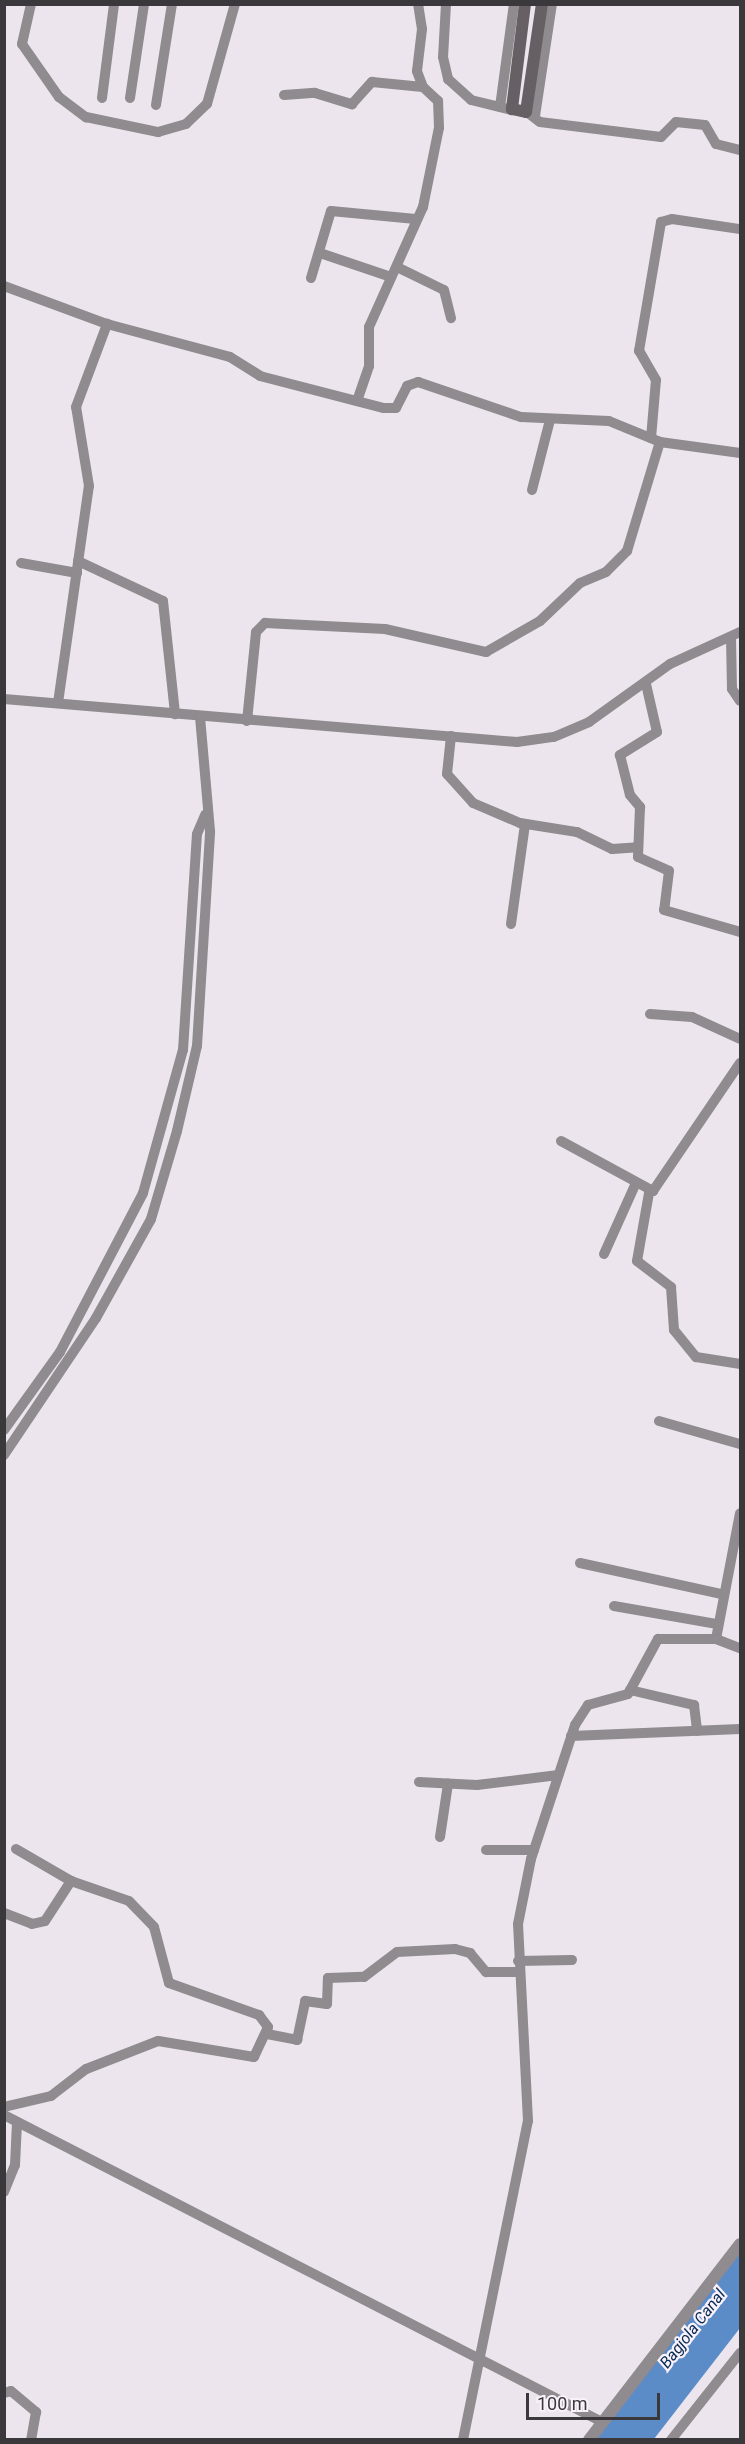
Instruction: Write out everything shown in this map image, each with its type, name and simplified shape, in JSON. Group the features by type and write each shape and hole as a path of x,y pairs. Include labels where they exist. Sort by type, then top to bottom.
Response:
{"main road":[{"path":"525,4 506,109 531,114 542,4"}],"street":[{"path":"31,4 22,44 59,98 86,117 158,132 186,124 207,104 235,4"},
{"path":"102,98 114,4"},
{"path":"130,98 144,4"},
{"path":"156,105 172,4"},
{"path":"357,401 369,366 369,327 416,219 440,122 438,101 423,87 416,62 422,29 417,4"},
{"path":"446,4 443,57 448,79 471,100 506,109 514,4"},
{"path":"552,4 531,114 540,122 661,137 676,122 705,125 716,144 741,150"},
{"path":"284,95 315,93 352,104 372,82 423,87"},
{"path":"310,278 320,253 331,211 416,219"},
{"path":"247,721 260,625 385,629 486,652 540,621 580,583 606,572 627,551 656,440 656,380 639,351 661,222 741,229"},
{"path":"320,253 391,277"},
{"path":"397,267 444,290 452,318"},
{"path":"4,286 107,324 230,357 260,376 357,401 396,408 407,386 418,382 521,417 609,421 656,440 741,453"},
{"path":"58,703 89,486 75,407 107,324"},
{"path":"532,490 550,420"},
{"path":"78,561 164,601 175,714"},
{"path":"21,562 77,573"},
{"path":"4,699 517,742 554,737 589,722 646,684 670,664 736,635 732,689 741,701"},
{"path":"646,684 657,732 620,755 630,795 640,807 638,847 641,860 669,871 664,910 741,932"},
{"path":"4,1455 96,1317 151,1219 196,1046 210,831 205,815 200,717"},
{"path":"451,736 450,780 473,803 525,824 577,832 612,849 638,847"},
{"path":"4,1430 60,1352 143,1193 183,1050 197,834 205,815"},
{"path":"511,924 525,824"},
{"path":"650,1014 703,1020 741,1039"},
{"path":"741,1063 649,1193 637,1261 671,1287 674,1330 696,1357 741,1364"},
{"path":"561,1141 649,1193"},
{"path":"604,1254 635,1185"},
{"path":"659,1420 741,1444"},
{"path":"716,1639 721,1594 741,1513"},
{"path":"580,1563 721,1594"},
{"path":"614,1606 717,1624"},
{"path":"630,1690 658,1639 716,1639 741,1648"},
{"path":"463,2439 528,2121 528,2056 518,1966 518,1924 534,1850 558,1775 571,1736 588,1705 630,1690 694,1704 697,1731"},
{"path":"571,1736 741,1729"},
{"path":"419,1782 448,1784 558,1775"},
{"path":"440,1837 448,1784"},
{"path":"4,2107 51,2096 86,2069 148,2044 176,2042 248,2059 258,2054 267,2034 266,2020 259,2015 169,1983 154,1927 141,1909 70,1881 16,1849"},
{"path":"486,1850 534,1850"},
{"path":"4,1913 32,1924 45,1921 70,1881"},
{"path":"267,2034 297,2040 305,2001 327,2004 328,1978 364,1977 397,1952 455,1949 470,1953 486,1972 572,1960"},
{"path":"4,2115 479,2362 603,2422"},
{"path":"4,2192 15,2166 17,2122"},
{"path":"589,2439 741,2244"},
{"path":"671,2439 741,2353"},
{"path":"4,2393 16,2394 36,2412 32,2439"}],"water":[{"name":"Bagjola Canal","path":"740,2244 740,2328 654,2439 588,2440"}]}
